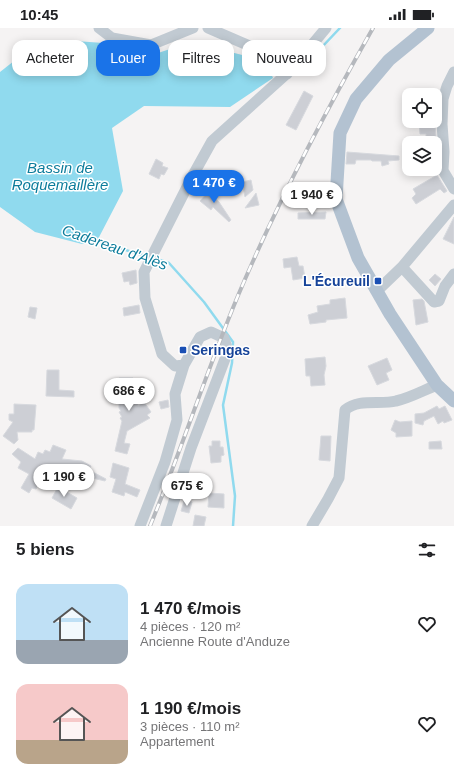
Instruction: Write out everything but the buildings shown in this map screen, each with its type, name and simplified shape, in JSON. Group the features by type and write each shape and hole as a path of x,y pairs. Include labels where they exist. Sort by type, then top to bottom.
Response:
{"main road":[{"path":"428,28 389,60 356,98 340,133 336,199 358,258 390,314 437,385 454,401"}],"street":[{"path":"99,28 112,38 152,45 193,28"},
{"path":"208,28 242,43"},
{"path":"316,40 326,28"},
{"path":"454,72 447,86 443,99 442,124 444,152 443,170 454,189"},
{"path":"184,365 175,366 162,354 145,298 144,272 212,141 285,76"},
{"path":"377,290 402,267 454,205"},
{"path":"402,267 434,302 439,301 445,286 454,274"},
{"path":"140,526 165,462 177,420 175,394 184,365 200,337 211,332 224,338 228,351 191,448 166,526"},
{"path":"312,526 339,478 345,410 350,406 374,402 396,401 437,385"}],"water":[{"name":"Bassin de Roquemaillère","path":"88,42 96,42 96,76 160,76 160,52 168,50 168,76 234,76 234,53 242,55 242,76 272,76 273,78 230,107 144,106 112,128 123,191 97,241 82,244 35,232 0,207 0,72 12,63 12,76 88,76"}],"waterway":[{"name":"Cadereau d'Alès","path":"326,43 340,28"},
{"name":"Cadereau d'Alès","path":"95,241 149,257"},
{"name":"Cadereau d'Alès","path":"154,258 169,263 204,302 233,342 232,363 223,405 235,496 233,526"}],"railway":[{"path":"150,526 226,326 252,263 301,161 373,28"}],"place":[{"name":"L'Écureuil","path":"378,281"},
{"name":"Seringas","path":"183,350"}]}
